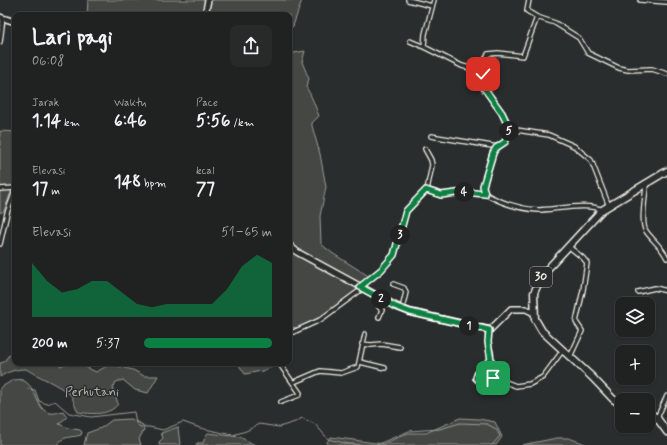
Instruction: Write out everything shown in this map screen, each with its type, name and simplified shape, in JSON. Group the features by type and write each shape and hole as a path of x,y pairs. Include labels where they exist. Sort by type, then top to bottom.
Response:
{"highway":[{"name":"30","path":"615,400 542,331 534,313 534,293 539,281 568,246 602,210 667,171"},
{"path":"657,418 667,432"}],"street":[{"path":"206,12 208,0"},
{"path":"408,0 432,6"},
{"path":"424,47 425,34 434,0"},
{"path":"529,0 527,11 537,18 555,23 578,38 588,53 619,68 628,70 652,69 667,74"},
{"path":"640,0 667,2"},
{"path":"0,42 2,17 12,21"},
{"path":"483,76 486,73 486,58 488,54 498,53 523,56 537,18"},
{"path":"410,41 462,66 482,72 484,88 502,113 510,130 505,142 493,153 483,186 485,194"},
{"path":"510,130 549,135 574,146 591,160 609,206"},
{"path":"430,136 498,147"},
{"path":"292,333 326,316 361,288 381,270 394,255 406,211 426,190 432,163 425,149"},
{"path":"646,183 643,222 645,230 661,248 667,258"},
{"path":"0,189 12,189"},
{"path":"426,190 441,195 464,192 485,194 514,207 538,210 591,207 602,210"},
{"path":"0,244 12,198"},
{"path":"568,246 587,263 576,322 582,331 570,357"},
{"path":"292,248 297,252 361,288 402,309 489,330 492,330 513,308 528,309 534,313"},
{"path":"393,284 404,288 406,292 402,309"},
{"path":"638,292 655,288 667,291"},
{"path":"379,317 382,309 379,307 382,299"},
{"path":"489,330 488,342 491,360 480,368 476,378 478,380 495,378 516,386 530,384 543,377 563,350"},
{"path":"294,382 320,371 336,373 345,372 358,367 364,334"},
{"path":"362,344 382,344 400,347"},
{"path":"360,362 385,368"},
{"path":"281,366 294,382 300,394 281,402"},
{"path":"657,418 667,396"}],"green space":[{"path":"88,0 302,0 292,27 292,12 87,12"},
{"path":"305,51 302,62 309,79 306,87 312,97 319,116 312,123 312,126 320,154 326,187 320,216 321,244 332,253 367,275 369,278 354,293 324,315 299,328 292,327 292,53"},
{"path":"0,131 12,132 12,189 4,211 0,213"},
{"name":"Perhutani","path":"12,354 12,366 83,366 96,372 107,366 117,366 133,370 144,376 158,376 148,393 135,390 123,380 116,382 113,388 118,404 110,411 100,413 78,412 72,397 69,394 58,386 26,369 12,371 0,377 0,363 4,362 8,356"},
{"path":"240,366 275,366 262,371 245,374"},
{"name":"Perhutani","path":"13,380 21,380 27,383 31,387 41,407 45,411 53,413 63,411 67,417 59,424 68,428 80,430 82,432 81,435 65,438 57,445 0,445 0,388"},
{"path":"460,418 495,422 502,437 496,445 327,445 327,442 331,437 383,444 408,433 426,433"},
{"name":"Perhutani","path":"131,419 143,425 144,430 139,439 141,445 84,445 87,433 101,428 112,420"},
{"path":"178,427 180,445 159,445 159,442 163,438 161,433"},
{"path":"208,433 240,437 255,445 196,445 197,443 203,443"},
{"path":"557,438 569,438 588,445 522,445"}],"waterway":[{"path":"28,389 35,390 39,401 47,404 55,401 69,413 91,417 134,412 136,423 140,427 163,430 183,422 200,428 233,435 246,431 259,424 279,427 302,418 315,424 328,439 349,444 376,445 409,431 440,429 460,423 487,424 496,429 500,436 492,445"}],"route":[{"path":"483,74 484,88 502,113 510,130 505,142 496,148 493,153 483,186 485,194 457,192 441,195 426,190 406,211 394,255 381,270 360,287 394,306 410,312 489,330 488,342 491,360 480,368 476,378 478,380 483,380 493,378"}]}
